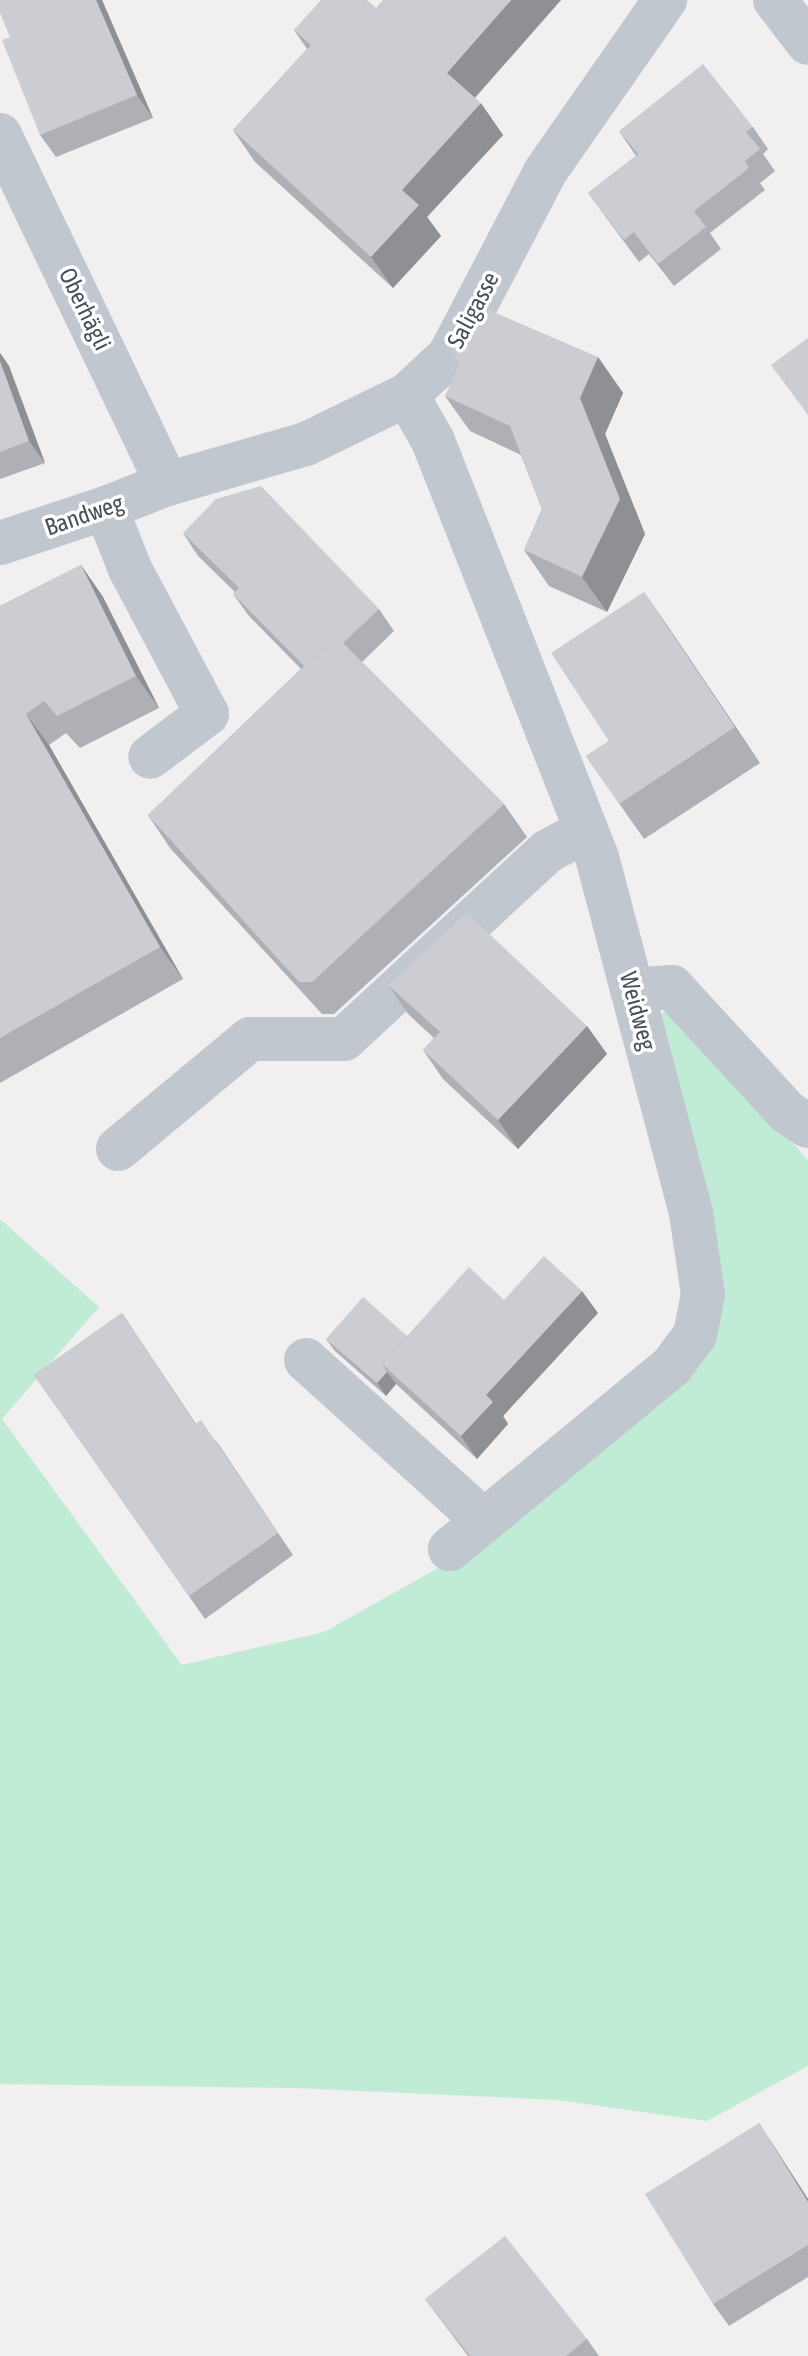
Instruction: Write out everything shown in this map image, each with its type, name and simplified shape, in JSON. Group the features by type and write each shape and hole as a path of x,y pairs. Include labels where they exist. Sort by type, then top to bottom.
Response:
{"street":[{"name":"Saligasse","path":"167,484 306,444 407,395 449,356 545,172 665,0"},
{"path":"775,0 808,43"},
{"name":"Oberhägli","path":"0,135 167,484"},
{"name":"Weidweg","path":"407,395 433,441 597,857 691,1213 703,1294 695,1335 672,1366 450,1549"},
{"name":"Bandweg","path":"0,543 167,484"},
{"path":"106,508 130,569 207,714 150,757"},
{"path":"118,1149 250,1039 344,1039 548,851 585,831"},
{"path":"632,990 672,987 787,1112 808,1126"},
{"path":"306,1360 484,1521"}],"green space":[{"path":"672,1008 808,1160 808,2066 707,2121 557,2100 295,2088 0,2084 0,1219 99,1307 2,1419 182,1665 324,1632 463,1554 673,1380 703,1293 641,1023"}],"building":[{"path":"0,0 96,0 137,95 40,135 2,40 10,37 0,13"},
{"path":"321,0 367,0 376,8 383,0 511,0 447,73 481,103 402,190 419,205 371,257 233,130 311,45 294,30"},
{"path":"703,64 753,127 746,132 760,149 745,161 749,168 694,211 706,227 658,264 634,232 624,240 588,193 638,154 619,131"},
{"path":"484,308 598,357 580,398 620,499 582,577 524,550 542,509 510,426 445,396 459,366 452,347 472,338"},
{"path":"808,338 808,415 771,365"},
{"path":"0,361 29,441 0,452"},
{"path":"261,486 379,609 343,643 336,636 304,666 233,594 239,588 183,533 216,499"},
{"path":"81,565 136,676 57,716 44,701 26,714 160,947 0,1038 0,606"},
{"path":"644,592 735,727 619,804 586,756 609,741 551,653"},
{"path":"336,636 504,804 312,982 299,982 148,815"},
{"path":"467,913 587,1026 498,1120 423,1050 440,1032 388,985"},
{"path":"544,1256 582,1291 486,1395 493,1402 461,1436 382,1364 469,1267 504,1300"},
{"path":"363,1297 407,1336 382,1364 387,1372 377,1383 326,1339"},
{"path":"122,1313 195,1424 201,1420 278,1533 189,1596 34,1375"},
{"path":"759,2123 808,2202 808,2245 713,2304 645,2194"},
{"path":"505,2236 587,2339 566,2356 470,2356 425,2299"}]}
